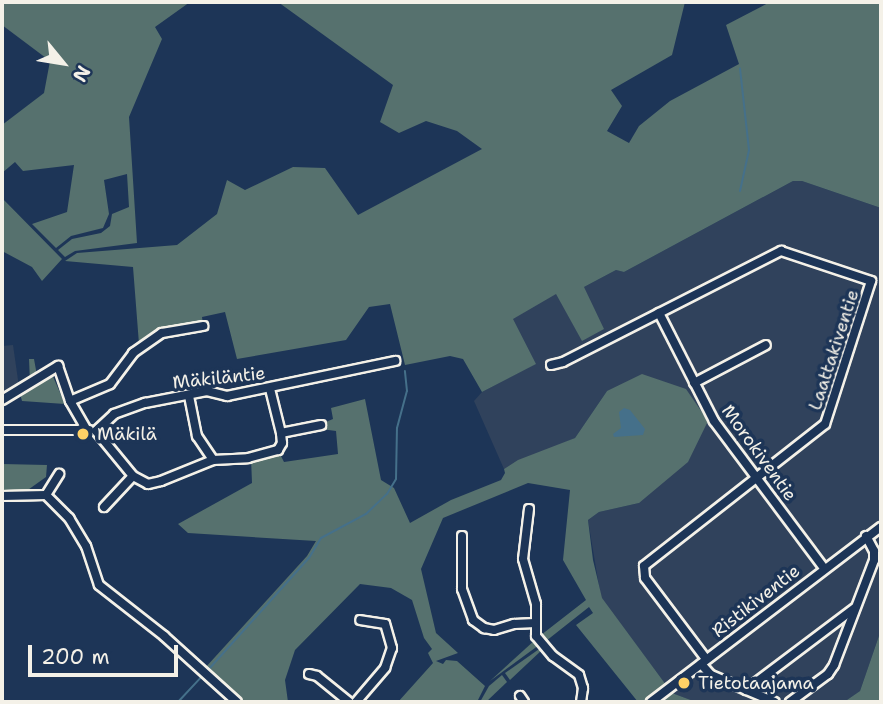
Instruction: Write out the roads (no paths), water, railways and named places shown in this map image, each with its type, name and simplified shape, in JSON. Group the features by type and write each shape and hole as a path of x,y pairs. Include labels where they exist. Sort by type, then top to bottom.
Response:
{"street":[{"name":"Laattakiventie","path":"659,313 781,251 871,281 825,424 644,566 645,578 704,662"},
{"path":"551,365 563,362 659,313"},
{"name":"Morokiventie","path":"659,313 713,421 824,568"},
{"path":"70,401 110,384 133,354 162,333 203,326"},
{"path":"694,383 766,345"},
{"name":"Mäkiläntie","path":"91,430 114,414 145,403 207,391 227,396 270,389 395,361"},
{"path":"2,400 58,366 70,401 91,430 133,476 148,484 213,460 248,458 278,450 282,443 281,433 270,389"},
{"path":"189,396 197,436 213,460"},
{"path":"281,433 321,425"},
{"path":"2,430 91,430"},
{"path":"46,495 59,474"},
{"path":"104,508 133,476"},
{"path":"2,496 46,495 69,518 86,546 99,585 164,636 237,702"},
{"path":"529,509 523,559 536,604 537,636 548,650 579,675 583,688 581,702"},
{"name":"Ristikiventie","path":"651,702 881,527"},
{"path":"462,536 462,589 473,620 484,628 494,629 535,623"},
{"path":"790,702 828,674 858,606 874,560 874,551 866,536"},
{"path":"746,690 858,606"},
{"path":"356,702 384,668 392,648 385,624 359,620"},
{"path":"704,662 710,675 775,702"},
{"path":"309,674 317,676 349,702"}],"waterway":[{"path":"740,68 749,150 740,191"},
{"path":"208,670 309,558 321,538 366,514 387,494 396,479 397,428 407,391 405,371"},
{"path":"178,702 202,676"}],"place":[{"name":"Mäkilä","path":"83,434"},
{"name":"Tietotaajama","path":"684,683"}]}
